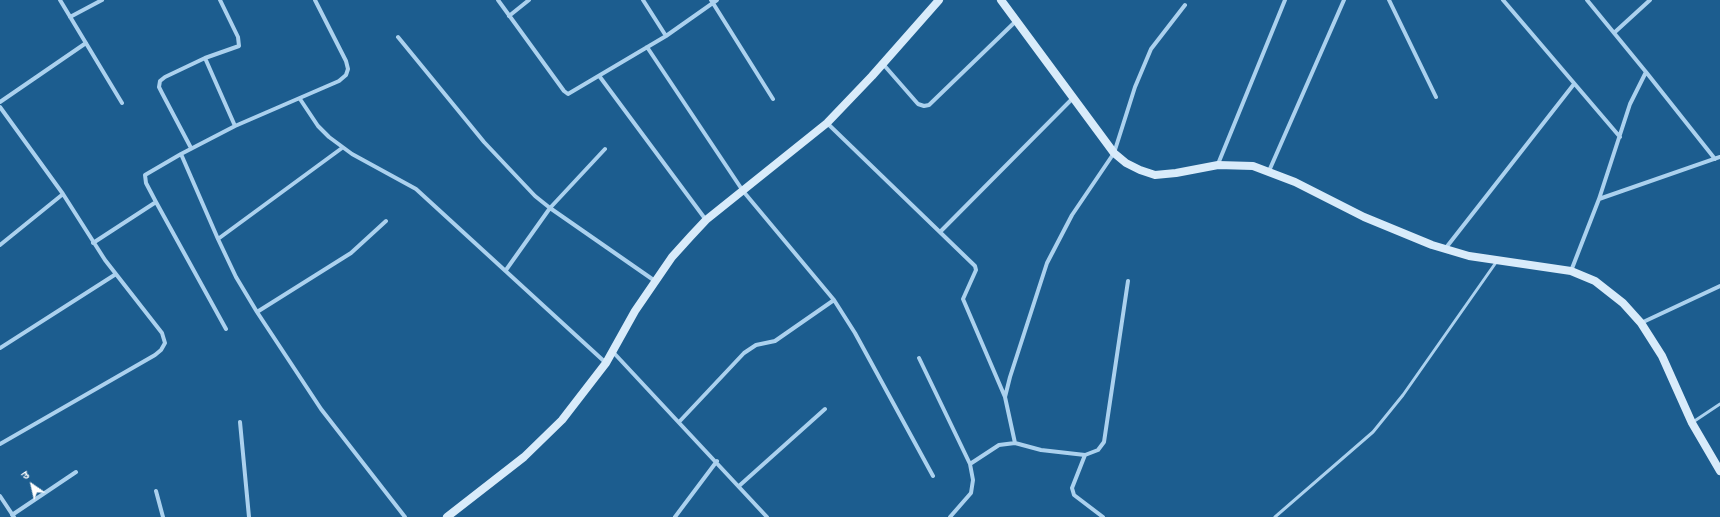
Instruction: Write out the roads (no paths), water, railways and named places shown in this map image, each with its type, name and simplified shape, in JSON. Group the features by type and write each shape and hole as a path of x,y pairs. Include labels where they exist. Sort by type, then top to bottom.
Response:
{"street":[{"path":"60,0 122,103"},
{"path":"70,17 102,0"},
{"path":"191,148 159,87 160,81 165,77 205,58 240,46 238,38 220,0"},
{"path":"226,329 146,183 145,175 191,148 235,126 300,99 339,81 346,75 348,69 346,61 315,0"},
{"path":"498,0 564,91 568,94 600,77 666,36 712,1 717,0"},
{"path":"509,16 528,0"},
{"path":"643,0 666,36"},
{"path":"447,517 524,457 548,435 577,404 613,352 635,311 655,281 672,257 706,220 827,123 883,64 939,0"},
{"path":"1001,0 1114,153 1126,163 1155,175 1176,173 1218,164 1253,166 1295,182 1396,232 1445,249 1469,256 1571,271 1595,281 1623,303 1641,323 1662,356 1692,423 1720,471"},
{"path":"1218,164 1285,0"},
{"path":"1269,171 1344,2 1339,0"},
{"path":"1389,0 1436,97"},
{"path":"1503,0 1620,137"},
{"path":"1587,0 1615,32 1715,159"},
{"path":"1615,32 1650,0"},
{"path":"712,1 773,99"},
{"path":"1005,397 1010,377 1047,263 1072,215 1114,153 1143,66 1151,49 1185,5"},
{"path":"883,64 918,104 924,106 929,105 1016,21"},
{"path":"398,37 484,142 535,196 655,281"},
{"path":"0,102 86,43"},
{"path":"647,47 743,191 834,300 855,333 932,476"},
{"path":"205,58 235,126"},
{"path":"1571,271 1599,199 1630,104 1646,72"},
{"path":"600,77 706,220"},
{"path":"1445,249 1574,84"},
{"path":"940,232 1073,98"},
{"path":"300,99 318,126 328,137 342,148 416,189 606,363"},
{"path":"0,107 63,194 93,243 162,333 165,343 161,350 0,444"},
{"path":"827,123 975,266 976,270 963,300 1005,397 1014,443"},
{"path":"218,239 342,148"},
{"path":"506,270 550,208 605,149"},
{"path":"181,154 236,277 257,312 321,408 405,517"},
{"path":"1599,199 1720,158"},
{"path":"0,245 63,194"},
{"path":"93,243 156,202"},
{"path":"257,312 345,257 386,221"},
{"path":"0,348 116,274"},
{"path":"970,464 999,445 1014,443 1041,450 1085,455 1098,450 1104,442 1128,281"},
{"path":"1641,323 1720,286"},
{"path":"679,422 744,353 756,345 775,341 782,337 834,300"},
{"path":"613,352 717,461 767,517"},
{"path":"919,358 970,464 973,480 971,493 950,517"},
{"path":"739,486 825,409"},
{"path":"240,422 249,517"},
{"path":"1085,455 1072,488 1074,495 1103,517"},
{"path":"675,517 717,461"},
{"path":"0,496 13,516 76,472"},
{"path":"156,491 163,517"}],"lane":[{"path":"1275,517 1373,432 1408,390 1498,260"},
{"path":"1692,423 1720,404"}]}
